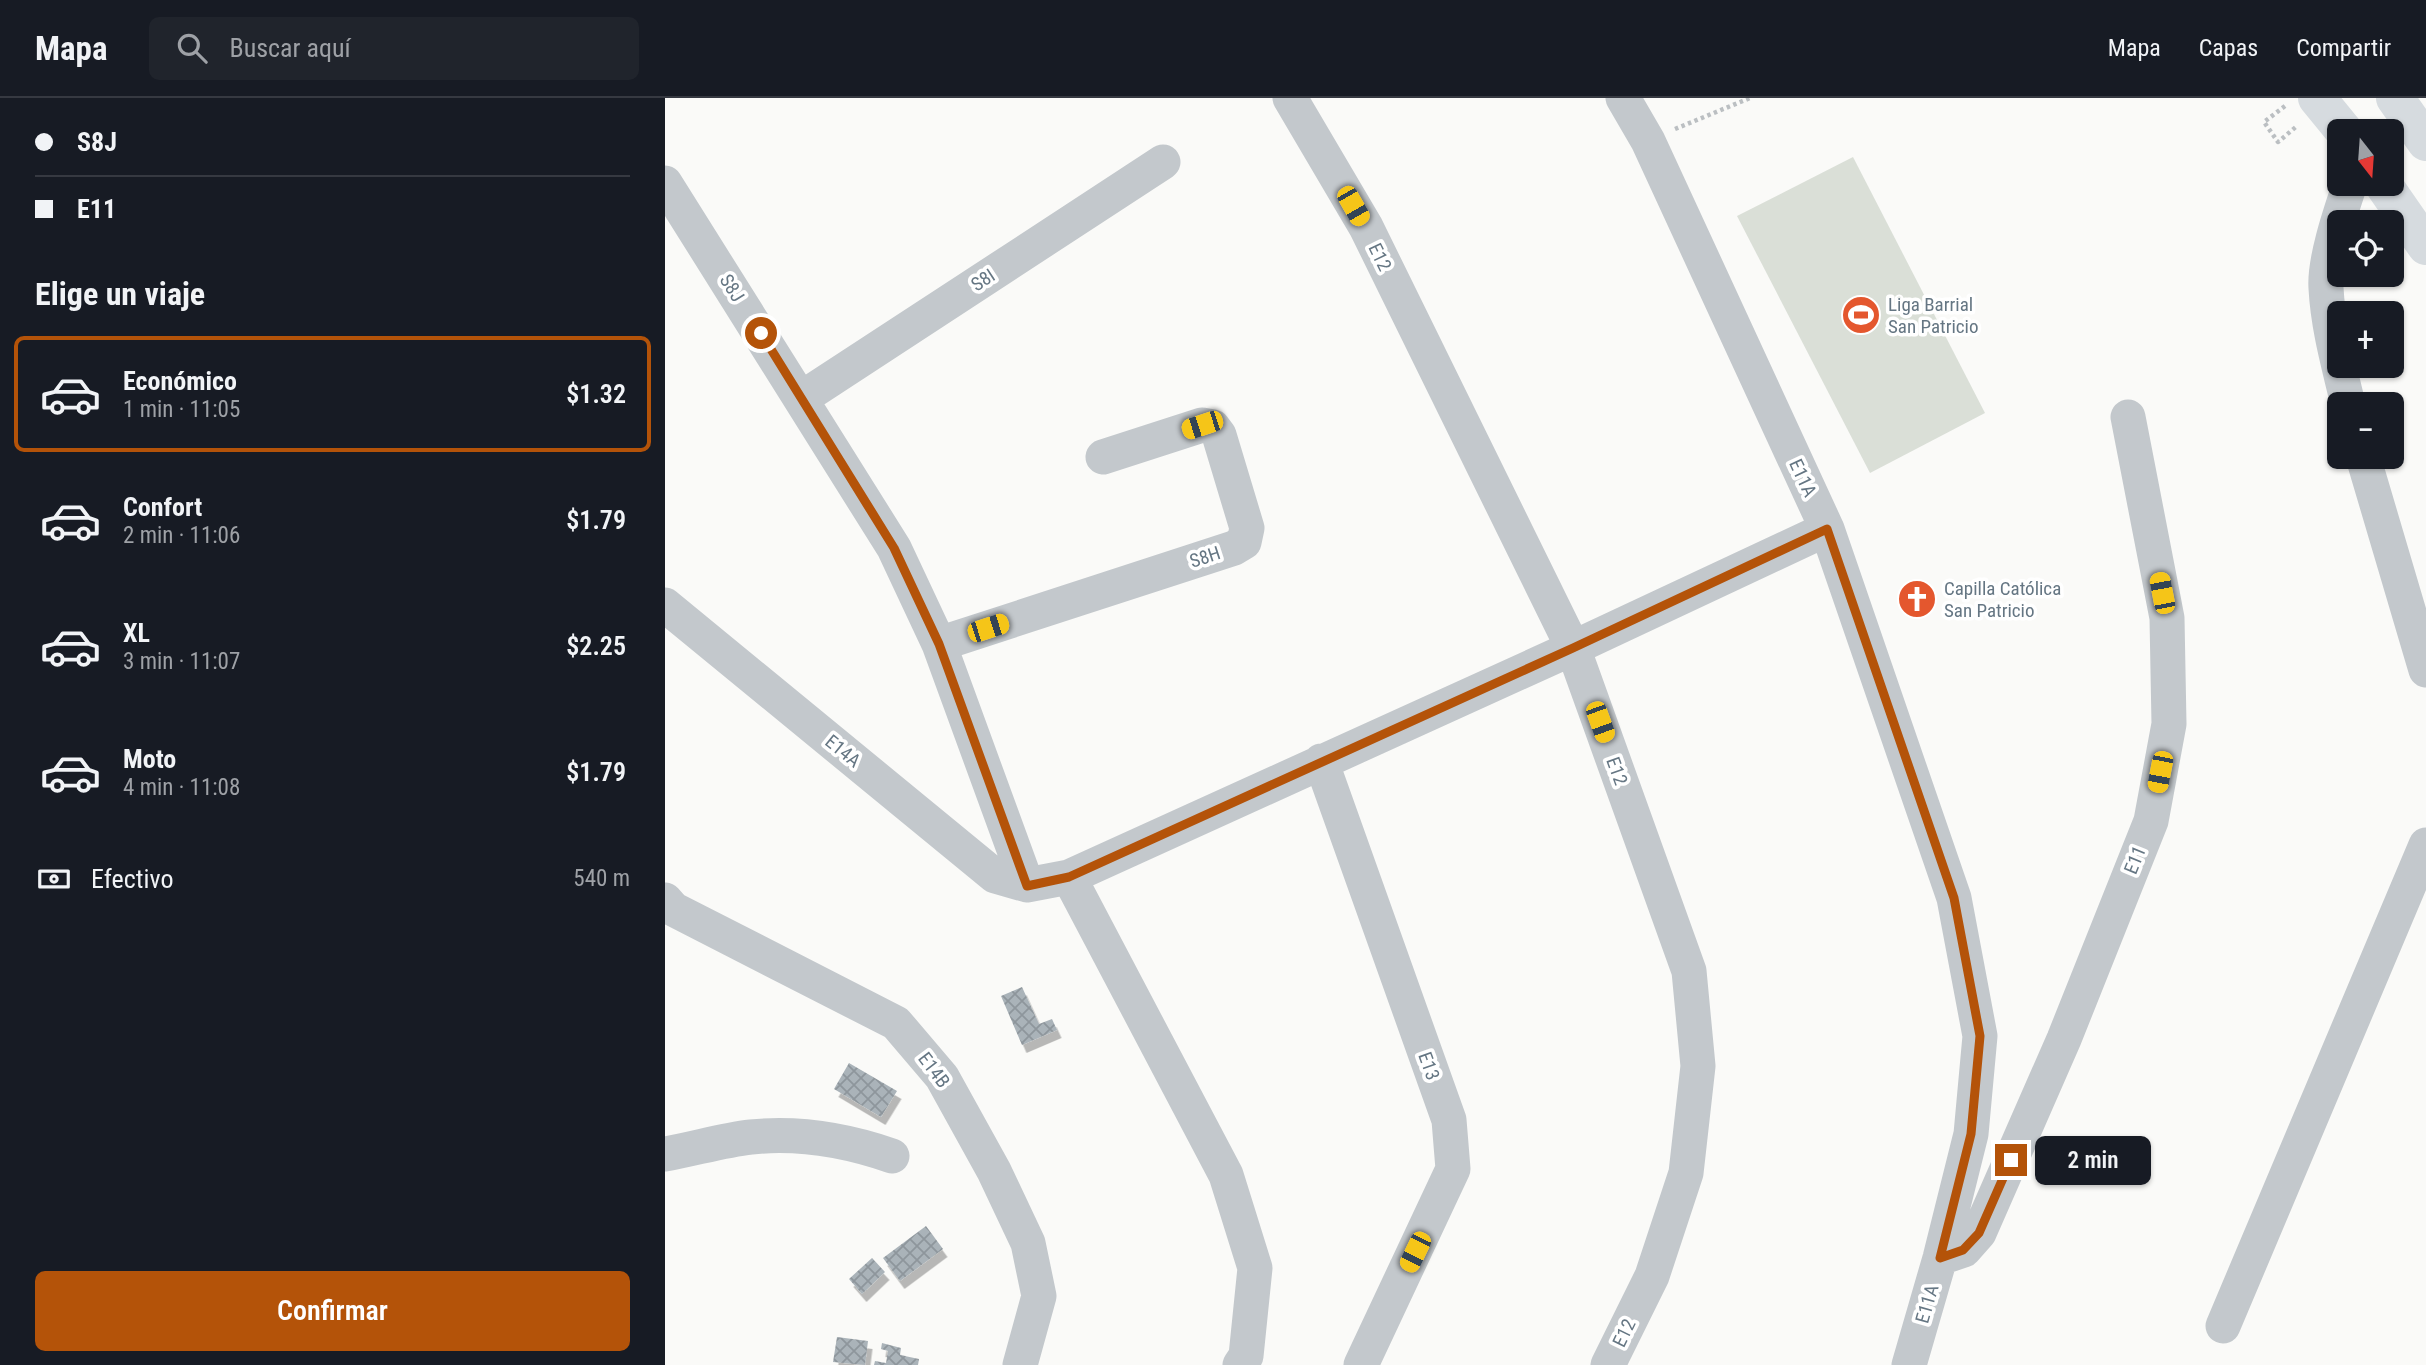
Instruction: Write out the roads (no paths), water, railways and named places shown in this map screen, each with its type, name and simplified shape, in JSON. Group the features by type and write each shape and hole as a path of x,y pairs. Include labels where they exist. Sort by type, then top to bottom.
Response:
{"highway":[{"path":"2317,98 2334,119"},
{"path":"2396,98 2426,142"},
{"path":"2391,196 2426,246"}],"street":[{"name":"E12","path":"1290,98 1366,228 1573,648 1689,971 1698,1066 1686,1173 1651,1276 1608,1365"},
{"name":"E11A","path":"1623,98 1648,141 1827,529 1954,898 1980,1036 1971,1134 1940,1258 1909,1365"},
{"name":"S8I","path":"802,398 1164,162"},
{"name":"S8J","path":"665,183 894,548 939,644 1027,886"},
{"path":"2345,392 2325,286 2336,229 2346,196"},
{"name":"E11","path":"1940,1258 1963,1250 1979,1233 2064,1039 2151,821 2169,724 2167,618 2128,416"},
{"name":"S8H","path":"939,644 1234,548 1244,542 1247,528 1219,435 1213,427 1202,425 1103,457"},
{"path":"2367,469 2426,670"},
{"path":"1027,886 1069,877 1573,648 1827,529"},
{"name":"E14A","path":"665,605 995,876 1027,886"},
{"name":"E13","path":"1321,761 1449,1120 1453,1169 1361,1365"},
{"path":"2223,1326 2426,845"},
{"path":"1069,877 1226,1175 1255,1268 1245,1356 1240,1365"},
{"name":"E14B","path":"665,900 673,909 895,1023 942,1077 994,1171 1028,1244 1039,1296 1020,1365"},
{"path":"665,1154 750,1137 805,1136 857,1144 892,1156"}],"place":[{"name":"Liga Barrial San Patricio","path":"1861,315"},
{"name":"Capilla Católica San Patricio","path":"1917,599"}]}
